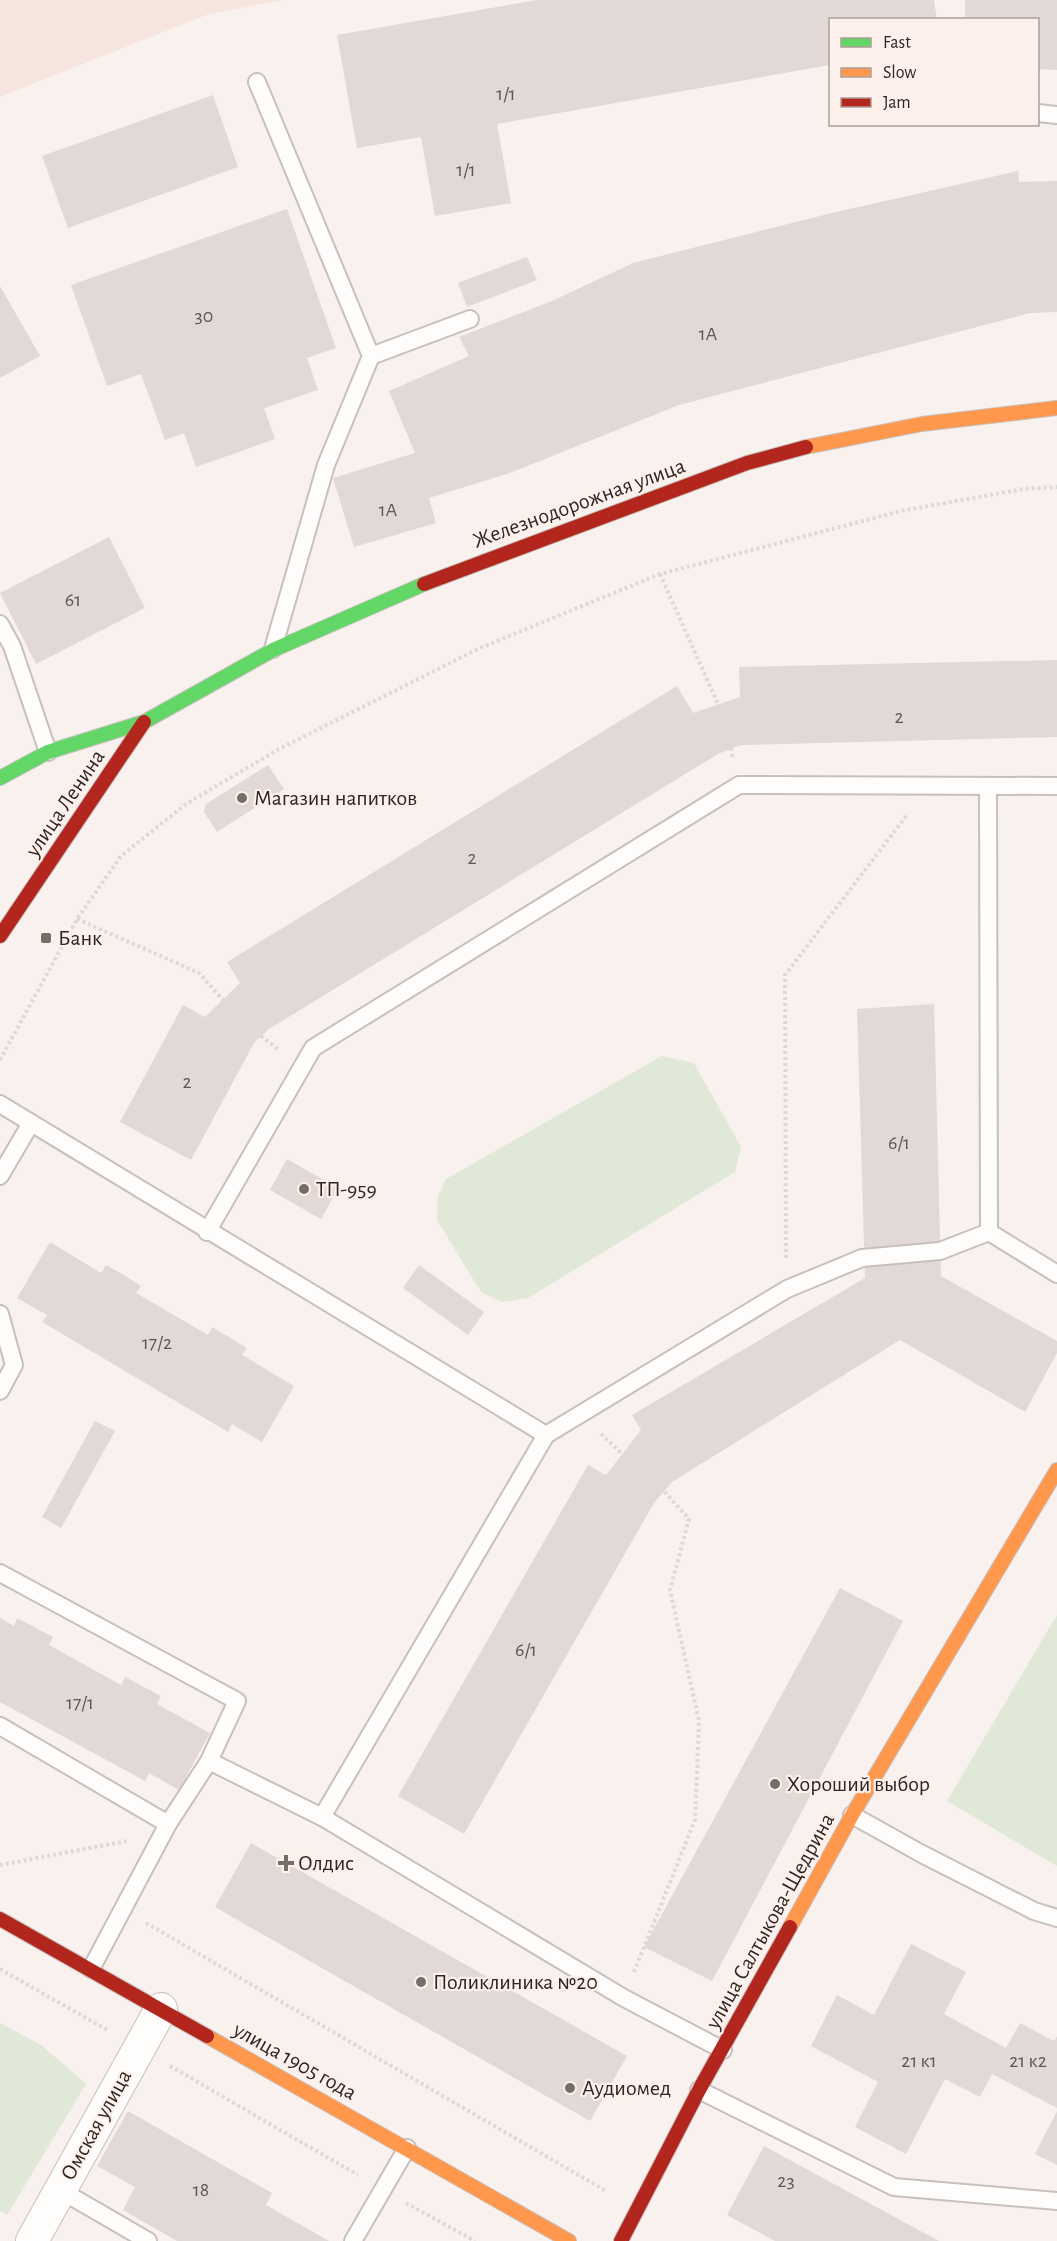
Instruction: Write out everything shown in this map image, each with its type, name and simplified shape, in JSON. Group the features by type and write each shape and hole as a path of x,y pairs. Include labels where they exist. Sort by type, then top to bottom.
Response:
{"street":[{"name":"Железнодорожная улица","path":"0,778 48,752 144,722 273,650 428,582 747,463 829,440 922,424 1057,408"},
{"name":"улица Ленина","path":"0,936 144,722"},
{"name":"улица Салтыкова-Щедрина","path":"621,2241 699,2090 852,1815 1057,1470"},
{"name":"улица 1905 года","path":"0,1919 569,2241"},
{"name":"Омская улица","path":"32,2241 161,2009"}],"lane":[{"path":"257,82 372,356 326,465 273,650"},
{"path":"1039,113 1057,115"},
{"path":"372,356 470,319"},
{"path":"0,624 12,646 48,752"},
{"path":"207,1232 313,1048 739,785 1057,786"},
{"path":"988,786 989,1232"},
{"path":"0,1104 207,1232 546,1435"},
{"path":"0,1176 31,1123"},
{"path":"322,1817 546,1435 787,1288 862,1258 940,1251 989,1232"},
{"path":"989,1232 1057,1274"},
{"path":"0,1314 14,1365 0,1391"},
{"path":"0,1573 237,1701 208,1761 166,1829 91,1969"},
{"path":"0,1726 166,1829"},
{"path":"208,1761 322,1817 624,1998 723,2050"},
{"path":"852,1815 1024,1906 1057,1918"},
{"path":"699,2090 894,2187 1057,2201"},
{"path":"353,2241 407,2148"},
{"path":"60,2190 148,2241"}],"path":[{"path":"0,1060 77,919 121,856 186,804 279,749 480,648 660,574 900,512 1023,489 1057,487"},
{"path":"660,574 718,704"},
{"path":"787,1288 785,975 930,786"},
{"path":"77,919 199,973 223,1000"},
{"path":"624,1998 695,1820 699,1722 670,1590 689,1519 664,1491"},
{"path":"0,1865 166,1829"},
{"path":"122,1910 599,2184 612,2196"},
{"path":"0,1969 475,2241"}],"shaded area":[{"path":"0,0 284,0 209,14 0,97"}],"green space":[{"path":"662,1056 694,1063 741,1147 735,1172 528,1298 501,1302 481,1292 437,1220 438,1196 446,1179"},
{"path":"1057,1615 1057,1866 947,1801"},
{"path":"0,2023 41,2045 86,2084 7,2215 0,2211"}],"building":[{"path":"537,0 934,0 937,18 829,18 829,65 497,124 511,203 435,216 421,137 357,148 337,35"},
{"path":"965,0 1057,0 1057,70 1039,69 1039,18 965,18"},
{"path":"213,95 238,167 68,228 42,156"},
{"path":"1018,171 1019,182 1057,181 1057,312 1030,313 679,405 510,473 429,498 436,523 354,547 333,478 415,453 389,391 469,356 459,337 552,301 633,263 832,213"},
{"path":"287,209 336,348 307,358 318,390 264,408 275,439 196,467 184,433 165,440 141,374 107,386 71,285"},
{"path":"527,257 537,280 467,307 458,283"},
{"path":"0,286 40,356 0,378"},
{"path":"109,537 145,608 36,664 0,593"},
{"path":"1057,660 1057,737 741,745 718,754 269,1029 254,1043 191,1160 120,1122 183,1005 205,1017 240,983 227,962 677,686 693,713 740,697 739,667"},
{"path":"268,765 284,789 217,832 204,812 206,804"},
{"path":"934,1004 941,1276 1057,1341 1057,1353 1025,1412 900,1340 672,1482 654,1503 464,1834 398,1796 588,1465 606,1475 641,1430 632,1415 865,1278 857,1009"},
{"name":"ТП-959","path":"287,1159 338,1188 321,1219 270,1190"},
{"path":"50,1242 101,1273 106,1265 124,1275 141,1286 136,1293 208,1335 212,1327 247,1348 242,1355 294,1386 262,1442 232,1424 228,1432 42,1322 47,1315 17,1298"},
{"path":"419,1265 484,1312 468,1335 403,1288"},
{"path":"95,1421 115,1431 61,1528 42,1517"},
{"name":"Хороший выбор","path":"840,1588 903,1621 712,1981 644,1947"},
{"path":"0,1618 14,1626 17,1618 53,1637 49,1645 121,1685 125,1677 161,1696 157,1704 210,1733 179,1790 149,1773 145,1781 0,1702"},
{"name":"Поликлиника №20","path":"251,1843 627,2056 590,2121 215,1907"},
{"path":"911,1944 966,1972 944,2014 1006,2048 1020,2023 1054,2041 1057,2036 1057,2108 992,2074 980,2097 945,2079 906,2154 855,2127 878,2082 811,2046 837,1995 874,2015"},
{"path":"128,2111 272,2193 266,2205 329,2241 177,2241 123,2210 135,2187 97,2166"},
{"path":"1057,2111 1057,2165 1035,2154"},
{"path":"764,2146 939,2241 775,2241 727,2215"}],"traffic: fast":[{"path":"0,778 48,752 144,722 273,650 424,584"}],"traffic: slow":[{"path":"806,447 922,424 1057,408"},
{"path":"790,1927 852,1815 1057,1470"},
{"path":"207,2036 569,2241"}],"traffic: jam":[{"path":"424,584 747,463 806,447"},
{"path":"0,936 144,722"},
{"path":"0,1919 207,2036"},
{"path":"621,2241 699,2090 790,1927"}],"place":[{"name":"Магазин напитков","path":"242,798"},
{"name":"Банк","path":"46,938"},
{"name":"ТП-959","path":"304,1189"},
{"name":"Хороший выбор","path":"775,1784"},
{"name":"Олдис","path":"286,1863"},
{"name":"Поликлиника №20","path":"421,1982"},
{"name":"Аудиомед","path":"570,2088"}]}
